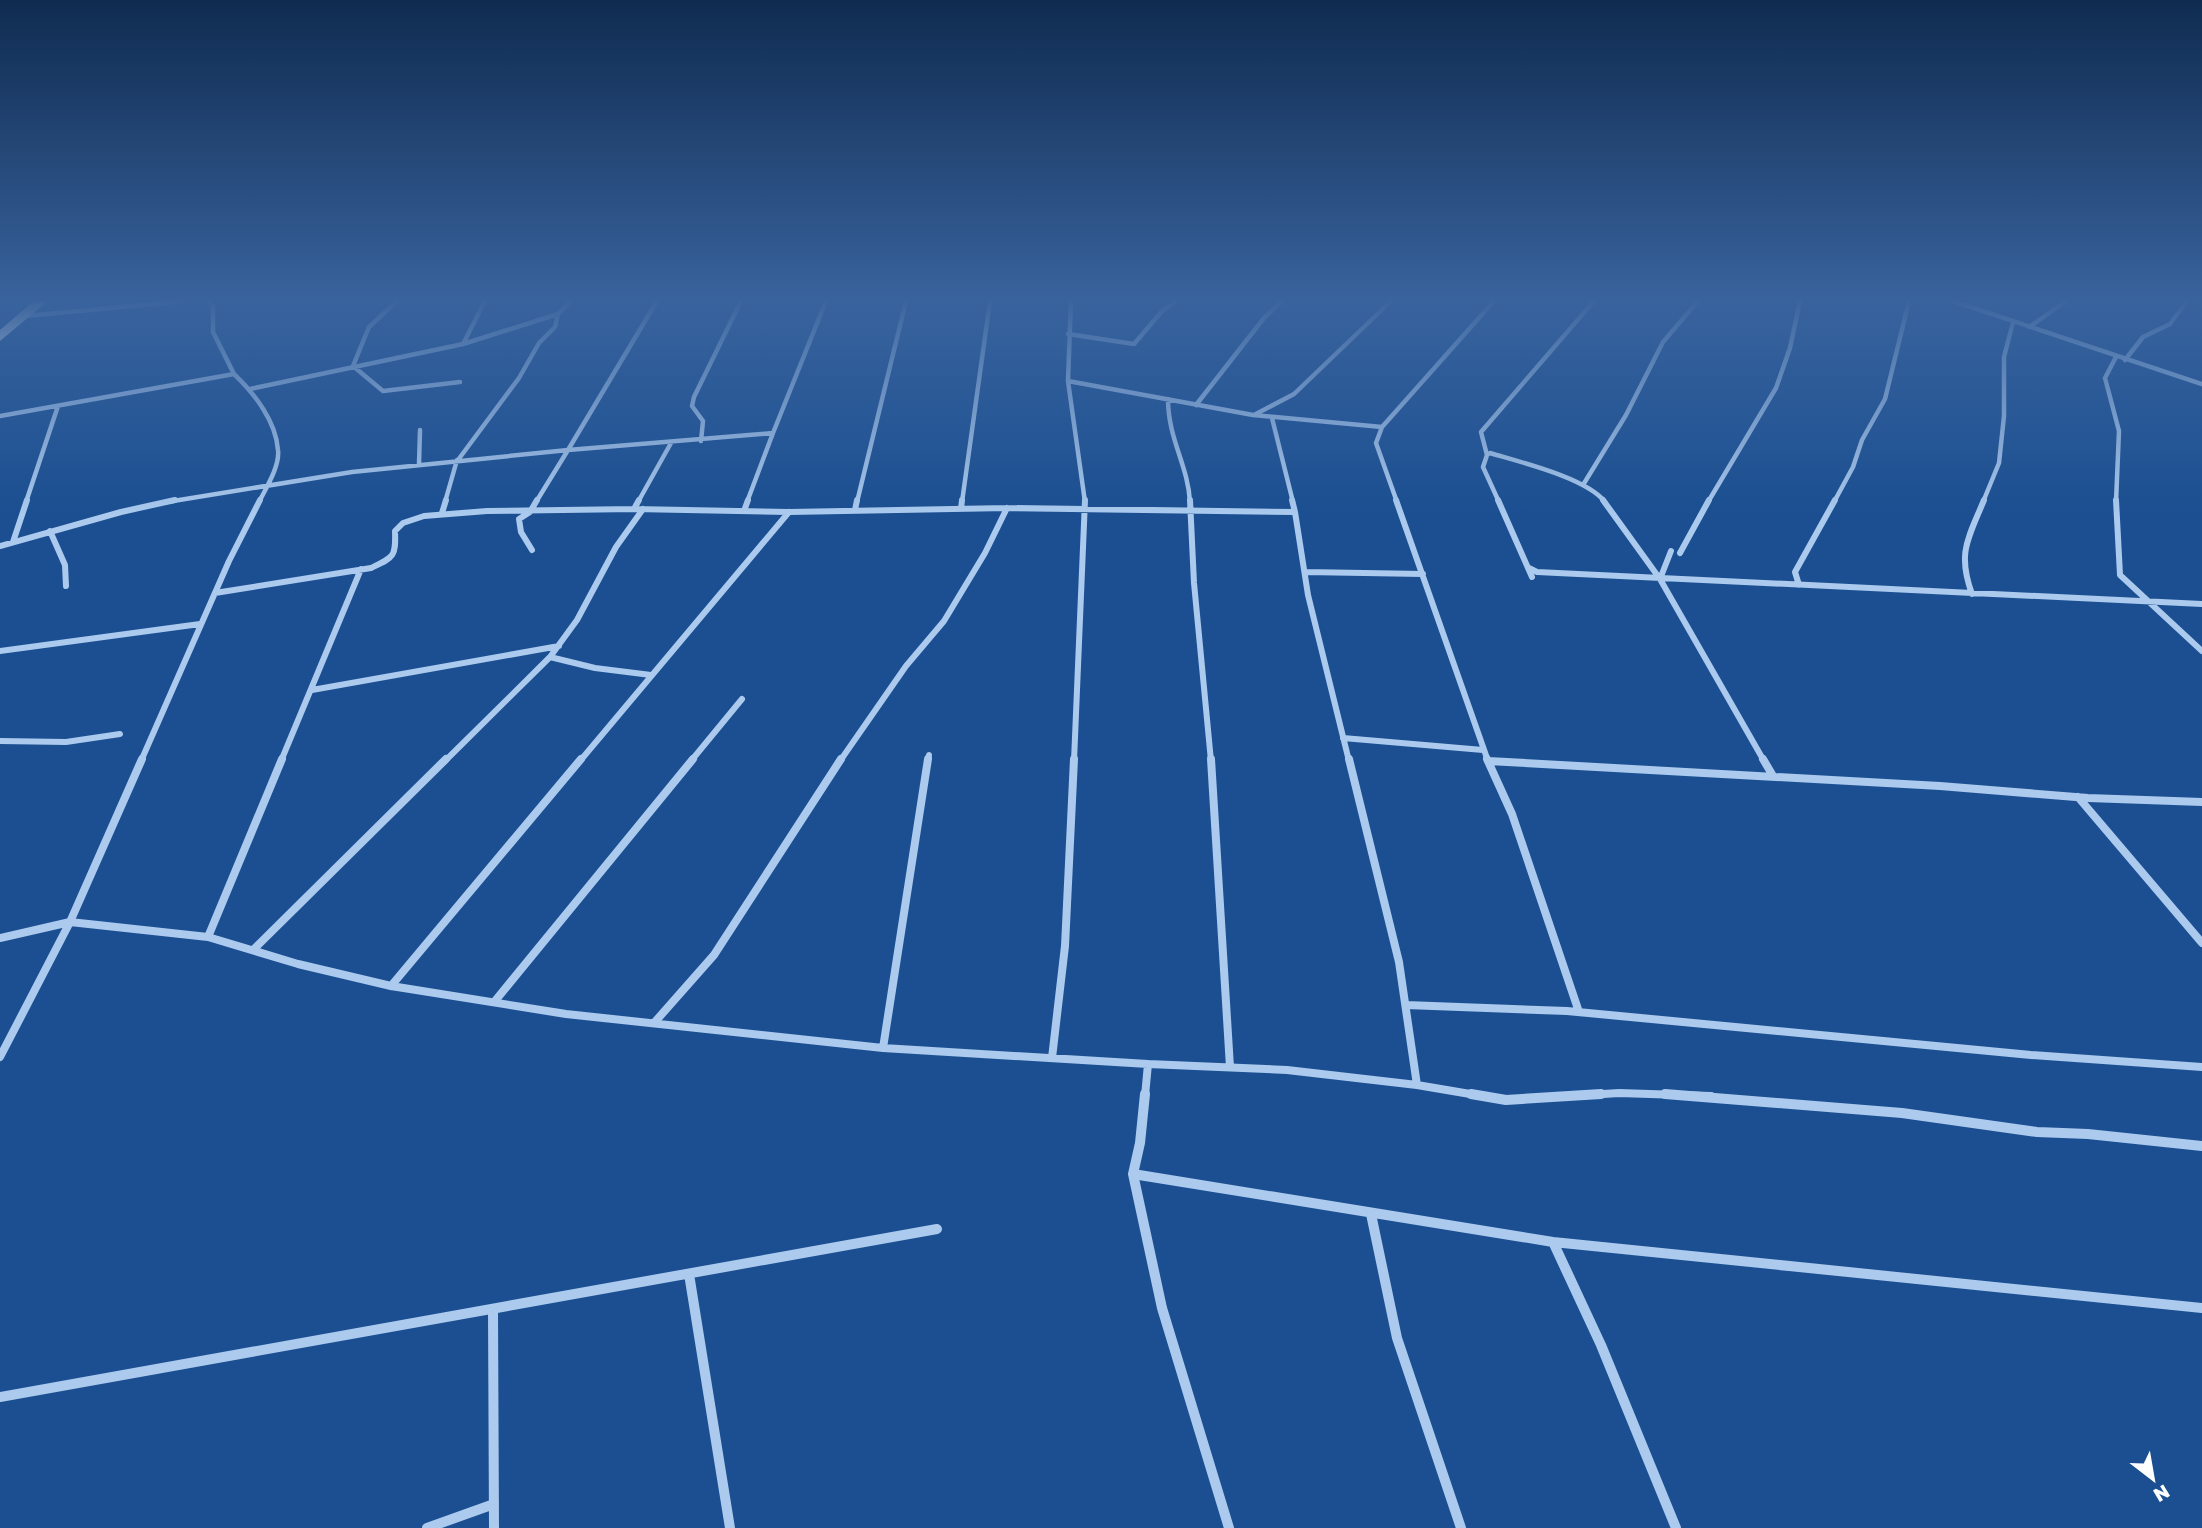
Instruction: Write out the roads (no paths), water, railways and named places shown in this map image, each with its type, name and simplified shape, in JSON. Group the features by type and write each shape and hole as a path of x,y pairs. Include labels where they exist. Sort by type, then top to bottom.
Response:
{"street":[{"path":"250,388 323,372"},
{"path":"361,372 383,391 460,382"},
{"path":"442,513 458,460 522,372"},
{"path":"532,550 518,525 519,520 530,512 614,372"},
{"path":"701,441 704,421 692,406 707,372"},
{"path":"744,511 797,372"},
{"path":"855,510 889,372"},
{"path":"961,509 980,372"},
{"path":"1052,1058 1065,946 1086,511 1068,372"},
{"path":"1196,405 1222,372"},
{"path":"1253,415 1294,394 1318,372"},
{"path":"1431,372 1382,427 1376,443 1475,718 1483,750 1512,814 1579,1012"},
{"path":"1532,372 1481,432 1487,455 1483,467 1532,577"},
{"path":"1583,485 1626,415 1648,372"},
{"path":"1680,553 1741,443 1776,388 1781,372"},
{"path":"1799,585 1795,572 1853,467 1862,440 1885,399 1892,372"},
{"path":"1972,594 1963,569 1967,542 1999,463 2004,416 2004,372"},
{"path":"2108,372 2105,378 2119,431 2115,480 2120,575 2202,651"},
{"path":"2164,372 2202,384"},
{"path":"0,415 234,374 250,388 272,425 279,452 268,485 200,624 70,922 0,1057"},
{"path":"1068,381 1272,418 1382,427"},
{"path":"1168,399 1168,423 1189,488 1214,790 1230,1067"},
{"path":"13,542 58,406"},
{"path":"1272,418 1296,512 1305,572 1343,738 1399,962 1417,1085"},
{"path":"419,464 420,430"},
{"path":"0,546 141,508 268,485 419,464 773,433"},
{"path":"635,509 671,443"},
{"path":"1487,455 1490,453 1545,470 1598,493 1660,579 1773,776"},
{"path":"654,1023 714,955 763,883 817,794 906,666 943,621 978,565 1007,508"},
{"path":"215,593 361,569 390,559 396,551 395,531 404,523 442,513 635,509 789,512 1007,508 1190,513 1296,512"},
{"path":"253,950 550,657 577,620 616,547 643,509"},
{"path":"391,986 789,512"},
{"path":"50,531 65,565 66,586"},
{"path":"1660,579 1671,551"},
{"path":"1529,568 1537,572 1660,579 2143,599 2202,604"},
{"path":"208,937 361,569"},
{"path":"1305,572 1423,574"},
{"path":"0,651 200,624"},
{"path":"312,690 559,646"},
{"path":"550,657 594,668 651,675"},
{"path":"495,1001 742,699"},
{"path":"0,741 66,742 120,734"},
{"path":"1343,738 1483,750"},
{"path":"883,1048 929,755"},
{"path":"1488,761 1773,776 2077,797 2202,802"},
{"path":"2077,797 2202,943"},
{"path":"0,939 70,922 208,937 391,986 566,1014 883,1048 1287,1070 1417,1085 1506,1101 1619,1093 1701,1096 1902,1113 2037,1132 2088,1134 2202,1146"},
{"path":"1406,1005 1579,1012 2031,1055 2202,1068"},
{"path":"1148,1064 1140,1143 1133,1174 1143,1235 1183,1381 1229,1528"},
{"path":"1133,1174 1553,1242 2202,1308"},
{"path":"1371,1214 1397,1338 1461,1528"},
{"path":"0,1397 937,1229"},
{"path":"1553,1242 1601,1345 1676,1528"},
{"path":"689,1273 730,1528"},
{"path":"493,1310 494,1528"},
{"path":"427,1528 494,1504"}]}
